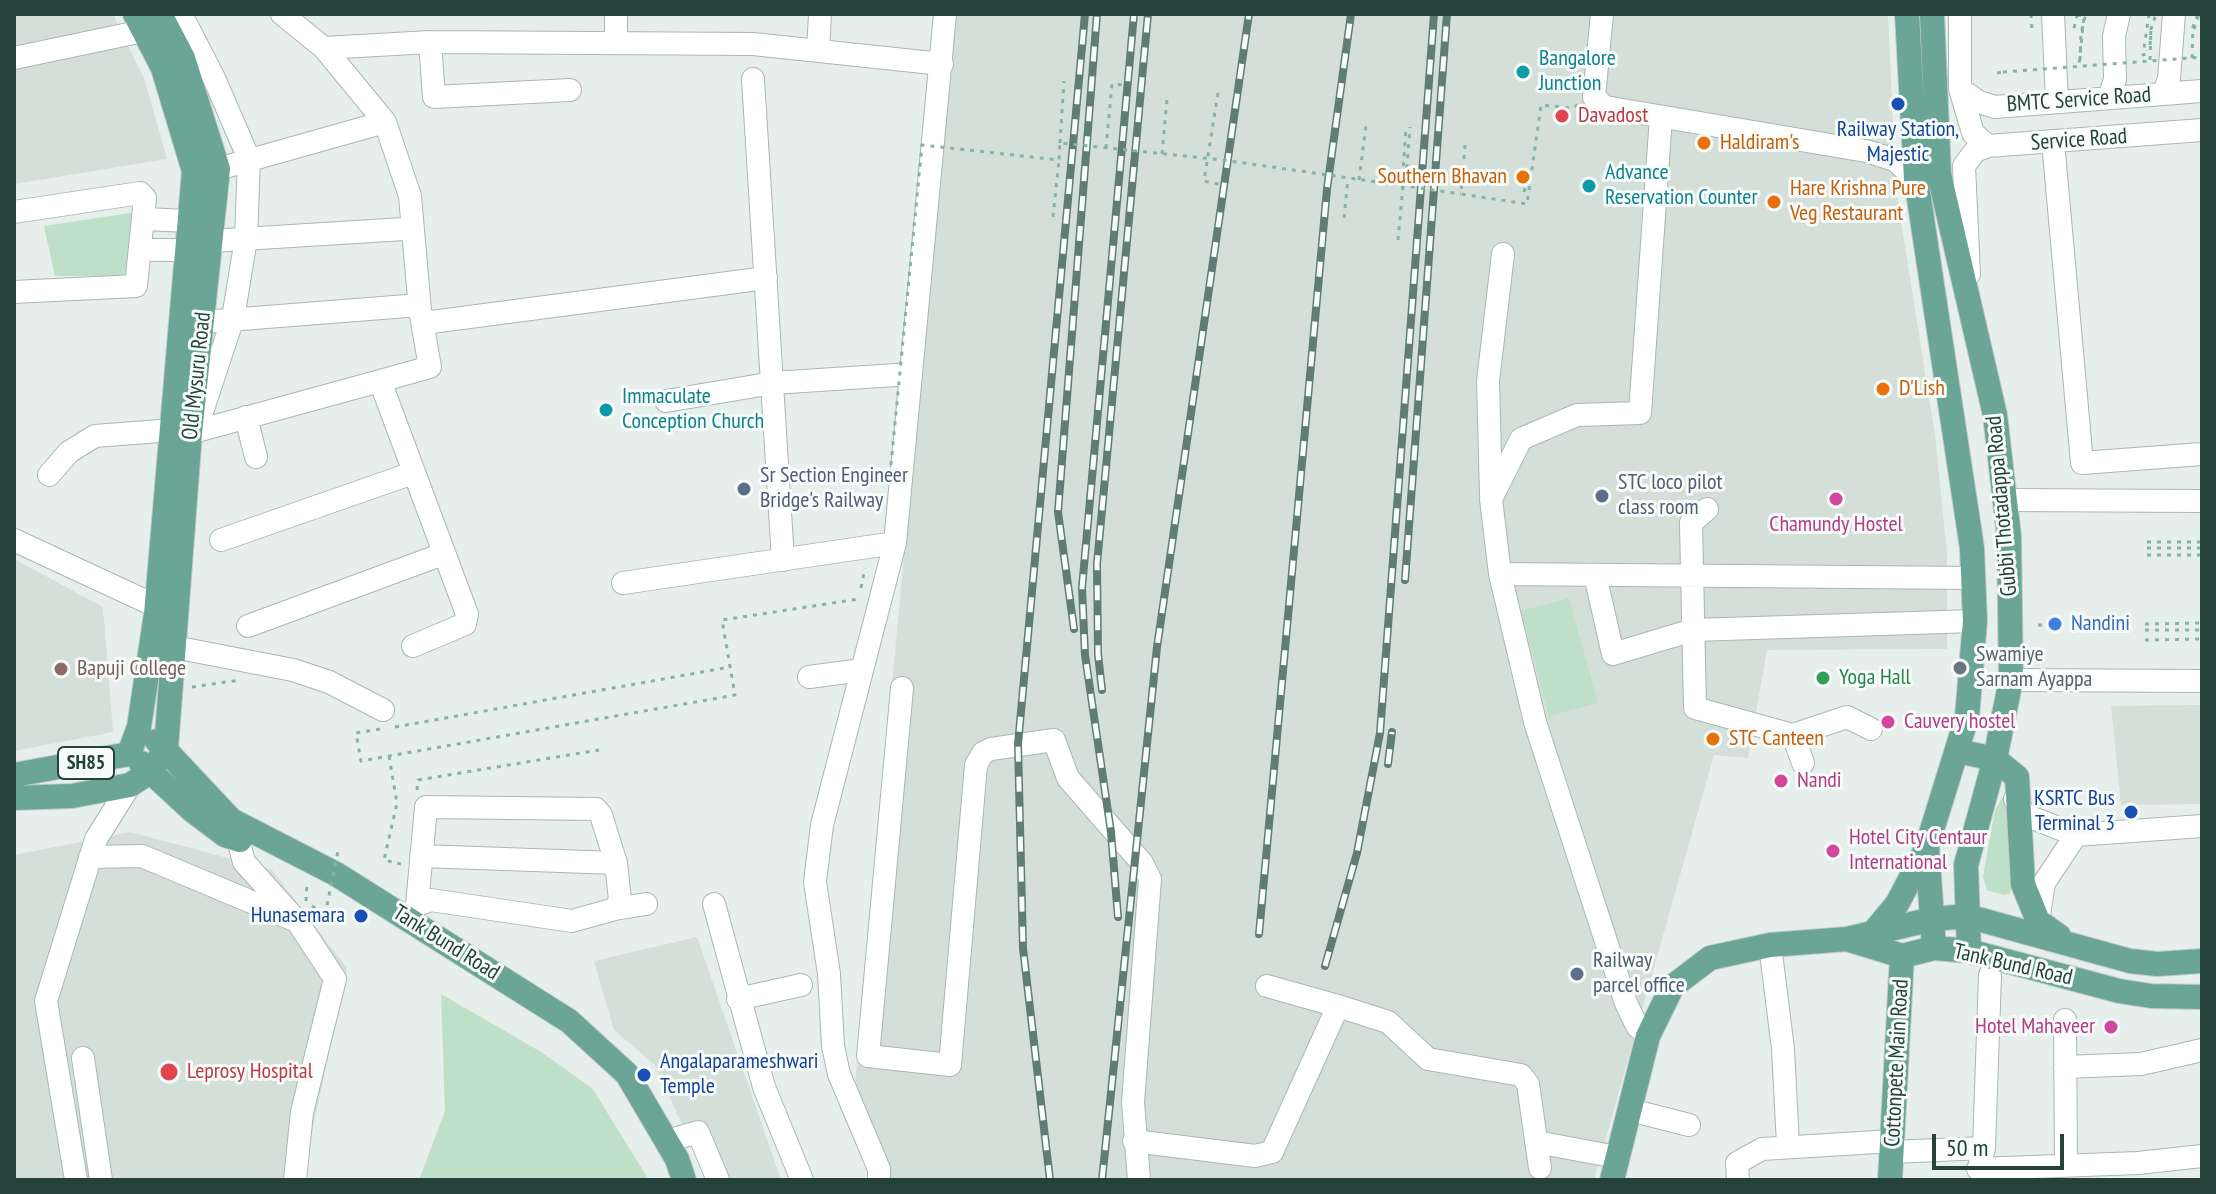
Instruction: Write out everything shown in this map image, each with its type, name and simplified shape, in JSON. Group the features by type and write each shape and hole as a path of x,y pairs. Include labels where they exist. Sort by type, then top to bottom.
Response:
{"main road":[{"name":"Gubbi Thotadappa Road","path":"1907,14 1916,179 1972,548 1975,621 1967,717 1927,846 1926,865 1933,919"},
{"name":"Gubbi Thotadappa Road","path":"1932,14 1939,174 1995,415 2006,500 2011,680 1995,759 1966,865 1969,951"},
{"name":"Old Mysuru Road","path":"139,727 203,322 218,169 183,58 146,20"},
{"name":"Old Mysuru Road","path":"146,20 194,171 187,250 186,431 166,748"},
{"name":"Tank Bund Road","path":"139,727 166,748 198,788 231,820 412,912 569,1021 627,1074 667,1141 684,1180"},
{"name":"SH85","path":"14,775 129,754 139,727"},
{"name":"SH85","path":"14,798 72,796 130,785 151,771 166,748"},
{"path":"1957,751 1995,759 2017,777 2015,799 2023,884 2038,921 2075,947"},
{"name":"Tank Bund Road","path":"129,754 225,835 308,869 564,1028 620,1079 675,1180"},
{"path":"1873,933 1897,904 1927,846"},
{"name":"Tank Bund Road","path":"2202,961 2157,964 2075,947 1967,916 1933,919 1934,948 1969,951 2119,991 2151,996 2202,997"},
{"path":"1614,1168 1648,1036 1672,987 1710,958 1770,945 1847,939 1933,919"},
{"name":"Cottonpete Main Road","path":"1847,939 1902,956 1890,1180"},
{"path":"1902,956 1934,948"}],"street":[{"path":"181,14 214,78 249,159 246,239 233,318 186,431"},
{"path":"49,475 69,452 95,436 186,431 430,367 410,196 385,122 324,48 282,14"},
{"path":"616,14 616,42"},
{"path":"818,51 820,14"},
{"path":"879,1180 879,1169 839,1074 833,1046 829,974 815,882 822,825 895,543 945,14"},
{"path":"1602,14 1594,97 1605,107 1866,151 1895,160 1916,179"},
{"path":"1960,14 1960,89 1973,133 1988,146 1975,151 1964,166 1972,318"},
{"path":"2053,14 2057,102"},
{"path":"2109,98 2115,79 2114,36 2119,14"},
{"path":"2163,94 2157,61 2174,14"},
{"path":"14,58 146,20"},
{"path":"324,48 430,42 753,44 942,64"},
{"path":"430,42 434,97 570,90"},
{"path":"753,79 783,560"},
{"name":"BMTC Service Road","path":"1960,89 1979,102 1995,107 2202,91"},
{"path":"1491,499 1521,439 1577,415 1640,413 1661,117"},
{"path":"218,169 385,122"},
{"name":"Service Road","path":"1988,146 2202,130"},
{"path":"2053,142 2082,463 2202,454"},
{"path":"14,212 140,193 145,198 138,283 134,287 14,292"},
{"path":"143,219 189,221"},
{"path":"211,241 404,229"},
{"path":"141,250 187,250"},
{"path":"1503,254 1488,381 1491,499 1500,574 1535,722 1626,1003 1637,1026 1648,1036"},
{"path":"424,323 766,278"},
{"path":"203,322 407,306"},
{"path":"666,401 773,383 911,374"},
{"path":"380,381 467,619 465,624 413,646"},
{"path":"246,417 256,457"},
{"path":"221,540 413,473"},
{"path":"2006,500 2202,501"},
{"path":"1707,509 1691,523 1695,708 1793,735 1847,717 1871,729"},
{"path":"14,540 156,606"},
{"path":"623,583 895,543"},
{"path":"248,626 443,554"},
{"path":"1500,574 1973,578"},
{"path":"1595,575 1613,654 1693,630 1975,621"},
{"path":"174,647 293,670 329,682 383,710"},
{"path":"809,677 862,670"},
{"path":"2011,680 2202,681"},
{"path":"902,688 868,1056 950,1065 976,765 983,753 991,749 1054,740 1068,778 1142,863 1150,879 1133,1102 1139,1180"},
{"path":"1793,735 1803,763"},
{"path":"76,1180 46,1001 96,839 130,785"},
{"path":"2015,799 2025,815 2076,835 2202,826"},
{"path":"412,912 411,860 426,807 596,809 616,863 620,900 615,909"},
{"path":"2038,921 2044,883 2076,835"},
{"path":"238,840 244,862 297,921 335,979 302,1112 295,1180"},
{"path":"90,857 142,856 297,921"},
{"path":"411,860 616,863"},
{"path":"412,912 431,900 572,921 646,904"},
{"path":"714,904 764,1087 802,1180"},
{"path":"1770,945 1783,1049 1788,1145"},
{"path":"1980,1166 1990,975"},
{"path":"738,999 801,985"},
{"path":"1267,986 1388,1022 1428,1059 1521,1075 1528,1084 1540,1168"},
{"path":"1134,1141 1255,1156 1272,1152 1338,1006"},
{"path":"2065,1020 2065,1067 2074,1170"},
{"path":"2065,1067 2141,1064 2202,1050"},
{"path":"83,1058 101,1180"},
{"path":"1630,1110 1689,1125"},
{"path":"667,1141 698,1132 718,1180"},
{"path":"1536,1142 1614,1168"},
{"path":"1738,1180 1737,1163 1762,1149 1788,1145 1892,1147 1980,1166 2074,1170 2202,1156"}],"path":[{"path":"2080,63 2081,33 2086,14"},
{"path":"2149,14 2142,42 2143,55 2157,61"},
{"path":"2156,14 2151,29 2157,61"},
{"path":"2192,56 2193,27 2199,14"},
{"path":"2077,15 2084,16 2080,63"},
{"path":"1997,73 2080,63 2202,57"},
{"path":"1053,217 1064,81"},
{"path":"1106,148 1112,84 1125,85"},
{"path":"1218,93 1204,181 1219,184"},
{"path":"1060,143 1348,178 1527,204 1527,184 1541,105 1571,108 1594,97"},
{"path":"1162,154 1167,99"},
{"path":"1359,180 1366,125"},
{"path":"1398,240 1408,127"},
{"path":"889,485 922,145 1059,160"},
{"path":"1461,194 1465,145"},
{"path":"1344,218 1348,178"},
{"path":"1524,192 1527,184"},
{"path":"2147,542 2202,542"},
{"path":"2147,548 2202,548"},
{"path":"2147,555 2202,555"},
{"path":"730,667 356,733 361,761 735,695 722,620 859,600 867,558"},
{"path":"2145,624 2202,623"},
{"path":"2038,625 2068,625"},
{"path":"2145,630 2202,630"},
{"path":"2145,640 2202,639"},
{"path":"170,691 243,680"},
{"path":"417,794 418,780 599,750"},
{"path":"389,756 397,803 384,860 411,860"},
{"path":"308,869 305,901 325,915 338,851"}],"shaded area":[{"path":"14,14 113,14 145,81 167,159 14,184"},
{"path":"954,14 1888,14 1896,190 1935,435 1947,553 1947,649 1767,650 1748,758 1714,755 1594,1180 890,1180 855,1086"},
{"name":"Bapuji College","path":"14,559 103,607 113,732 14,751"},
{"path":"2202,705 2202,804 2121,805 2111,706"},
{"name":"Leprosy Hospital","path":"131,832 272,870 347,968 302,1180 14,1180 14,855"},
{"path":"697,937 781,1180 708,1180 654,1064 614,1030 594,961"}],"green space":[{"path":"137,212 131,276 55,276 44,226"},
{"path":"1569,598 1598,703 1549,716 1521,611"},
{"path":"2008,788 2013,886 2009,894 2003,895 1987,890 1983,877 1995,810"},
{"path":"441,994 541,1052 592,1088 649,1180 419,1180 445,1111"}],"railway":[{"path":"1050,1180 1023,948 1018,744 1085,14"},
{"path":"1074,629 1058,512 1097,14"},
{"path":"1118,917 1111,832 1085,655 1082,588 1134,14"},
{"path":"1102,690 1098,654 1097,564 1148,14"},
{"path":"1102,1180 1157,647 1249,14"},
{"path":"1259,934 1327,189 1351,14"},
{"path":"1325,966 1357,853 1380,733 1434,14"},
{"path":"1405,580 1447,14"},
{"path":"1388,764 1392,732"}],"place":[{"name":"Bangalore Junction","path":"1523,72"},
{"name":"Railway Station, Majestic","path":"1898,104"},
{"name":"Davadost","path":"1562,116"},
{"name":"Haldiram's","path":"1704,143"},
{"name":"Southern Bhavan","path":"1523,177"},
{"name":"Advance Reservation Counter","path":"1589,186"},
{"name":"Hare Krishna Pure Veg Restaurant","path":"1774,202"},
{"name":"D'Lish","path":"1883,389"},
{"name":"Immaculate Conception Church","path":"606,410"},
{"name":"Sr Section Engineer Bridge's Railway","path":"744,489"},
{"name":"STC loco pilot class room","path":"1602,496"},
{"name":"Chamundy Hostel","path":"1836,499"},
{"name":"Nandini","path":"2055,624"},
{"name":"Swamiye Sarnam Ayappa","path":"1960,668"},
{"name":"Bapuji College","path":"61,669"},
{"name":"Yoga Hall","path":"1823,678"},
{"name":"Cauvery hostel","path":"1888,722"},
{"name":"STC Canteen","path":"1713,739"},
{"name":"Nandi","path":"1781,781"},
{"name":"KSRTC Bus Terminal 3","path":"2131,812"},
{"name":"Hotel City Centaur International","path":"1833,851"},
{"name":"Hunasemara","path":"361,916"},
{"name":"Railway parcel office","path":"1577,974"},
{"name":"Hotel Mahaveer","path":"2111,1027"},
{"name":"Leprosy Hospital","path":"169,1072"},
{"name":"Angalaparameshwari Temple","path":"644,1075"}]}
